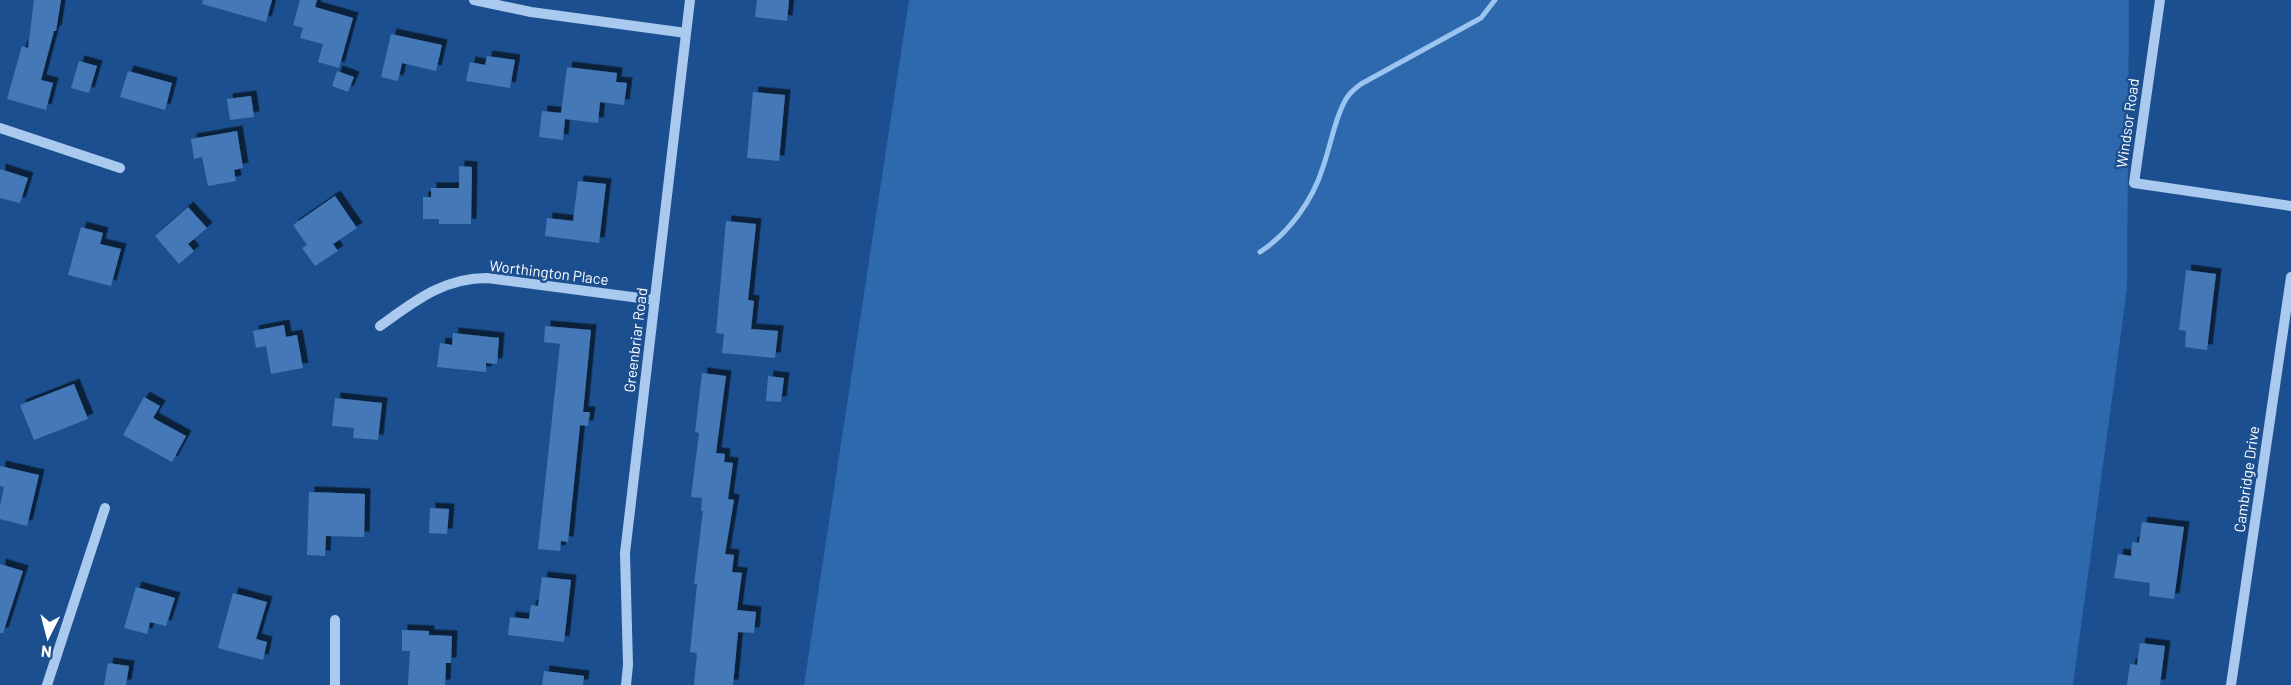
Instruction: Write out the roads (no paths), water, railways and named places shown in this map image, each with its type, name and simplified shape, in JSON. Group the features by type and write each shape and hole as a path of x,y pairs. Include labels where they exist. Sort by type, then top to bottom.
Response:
{"street":[{"path":"474,0 531,12 686,33"},
{"name":"Greenbriar Road","path":"626,685 628,665 625,553 690,0"},
{"name":"Windsor Road","path":"2160,0 2134,183 2291,206"},
{"path":"0,128 120,168"},
{"name":"Cambridge Drive","path":"2231,685 2291,277"},
{"name":"Worthington Place","path":"380,326 427,293 469,278 487,278 655,300"},
{"path":"47,685 105,508"},
{"path":"335,620 335,685"}],"waterway":[{"path":"1260,252 1281,235 1299,215 1313,192 1340,112 1348,96 1361,84 1481,18 1495,0"}]}
